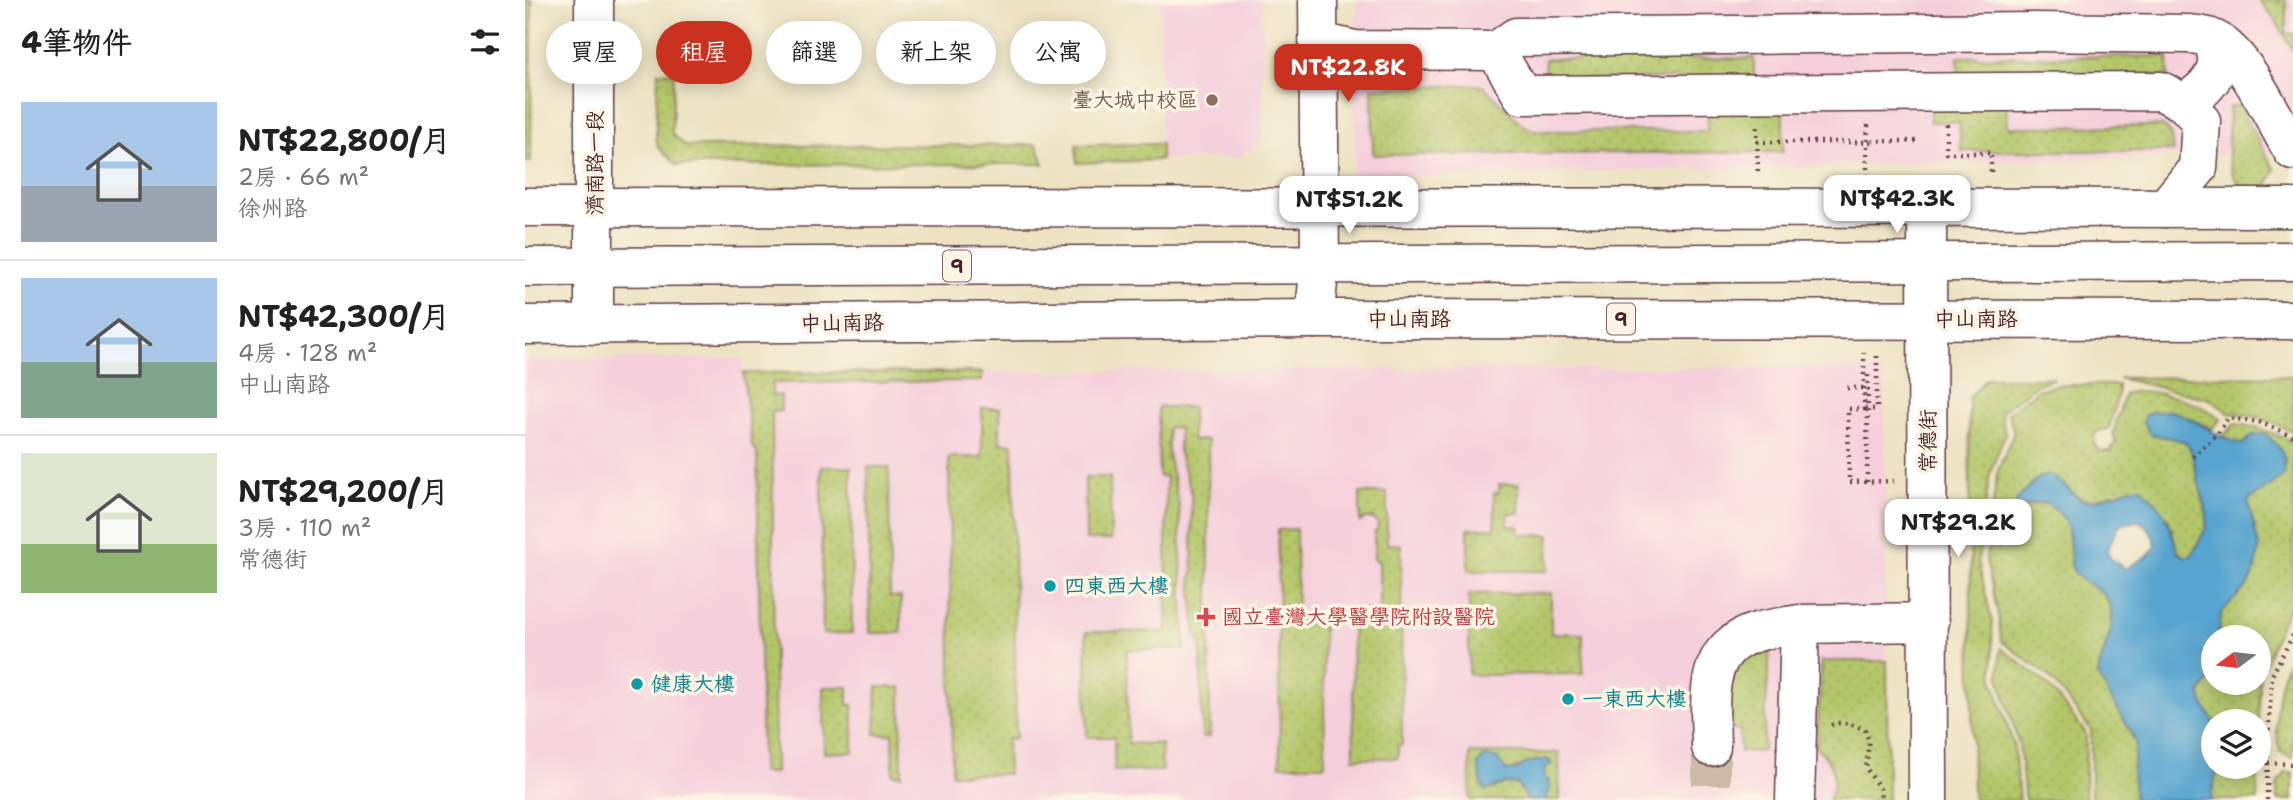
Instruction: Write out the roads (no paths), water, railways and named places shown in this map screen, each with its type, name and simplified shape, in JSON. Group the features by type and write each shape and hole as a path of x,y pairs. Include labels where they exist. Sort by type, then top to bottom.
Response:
{"main road":[{"name":"濟南路一段","path":"594,0 594,325"},
{"path":"1314,319 1320,265 1318,0"},
{"path":"1319,42 1355,50 1496,51 1516,37 2035,32 2189,34 2211,38 2229,49 2243,65 2293,151"},
{"path":"2185,103 2201,93 2213,77 2218,59 2211,38"},
{"path":"1496,51 1522,95 2161,91 2185,103 2201,121 2198,168 2165,208"},
{"path":"525,207 2293,208"},
{"name":"常德街","path":"1927,208 1928,800"},
{"name":"9","path":"525,267 2293,261"},
{"name":"中山南路","path":"525,325 1314,319 2293,320"},
{"path":"1711,747 1710,689 1718,659 1735,641 1764,630 1800,624 1929,622"},
{"path":"1795,800 1800,624"}],"water":[{"path":"2171,411 2190,418 2224,438 2243,444 2253,435 2266,434 2284,457 2284,476 2248,501 2259,547 2256,568 2248,585 2221,613 2220,625 2201,625 2200,692 2206,709 2201,709 2201,779 2215,779 2212,800 2135,800 2132,774 2136,745 2098,676 2110,634 2112,617 2109,601 2073,569 2068,527 2057,511 2043,503 2017,508 2016,500 2036,480 2044,476 2057,479 2074,495 2087,501 2141,487 2165,517 2178,553 2186,557 2192,555 2206,528 2207,515 2190,448 2184,441 2151,434 2143,422 2145,415","holes":["2138,521 2145,525 2156,546 2148,556 2125,569 2110,558 2107,550 2119,525"]},
{"path":"1485,756 1498,759 1506,771 1517,770 1526,763 1547,759 1552,764 1544,768 1545,778 1549,781 1548,796 1544,800 1528,800 1517,784 1505,783 1486,791 1481,782 1478,764"}],"tunnel":[{"path":"1711,747 1711,800"}],"place":[{"name":"臺大城中校區","path":"1212,100"},
{"name":"四東西大樓","path":"1050,586"},
{"name":"國立臺灣大學醫學院附設醫院","path":"1206,617"},
{"name":"健康大樓","path":"637,684"},
{"name":"一東西大樓","path":"1568,699"}]}
